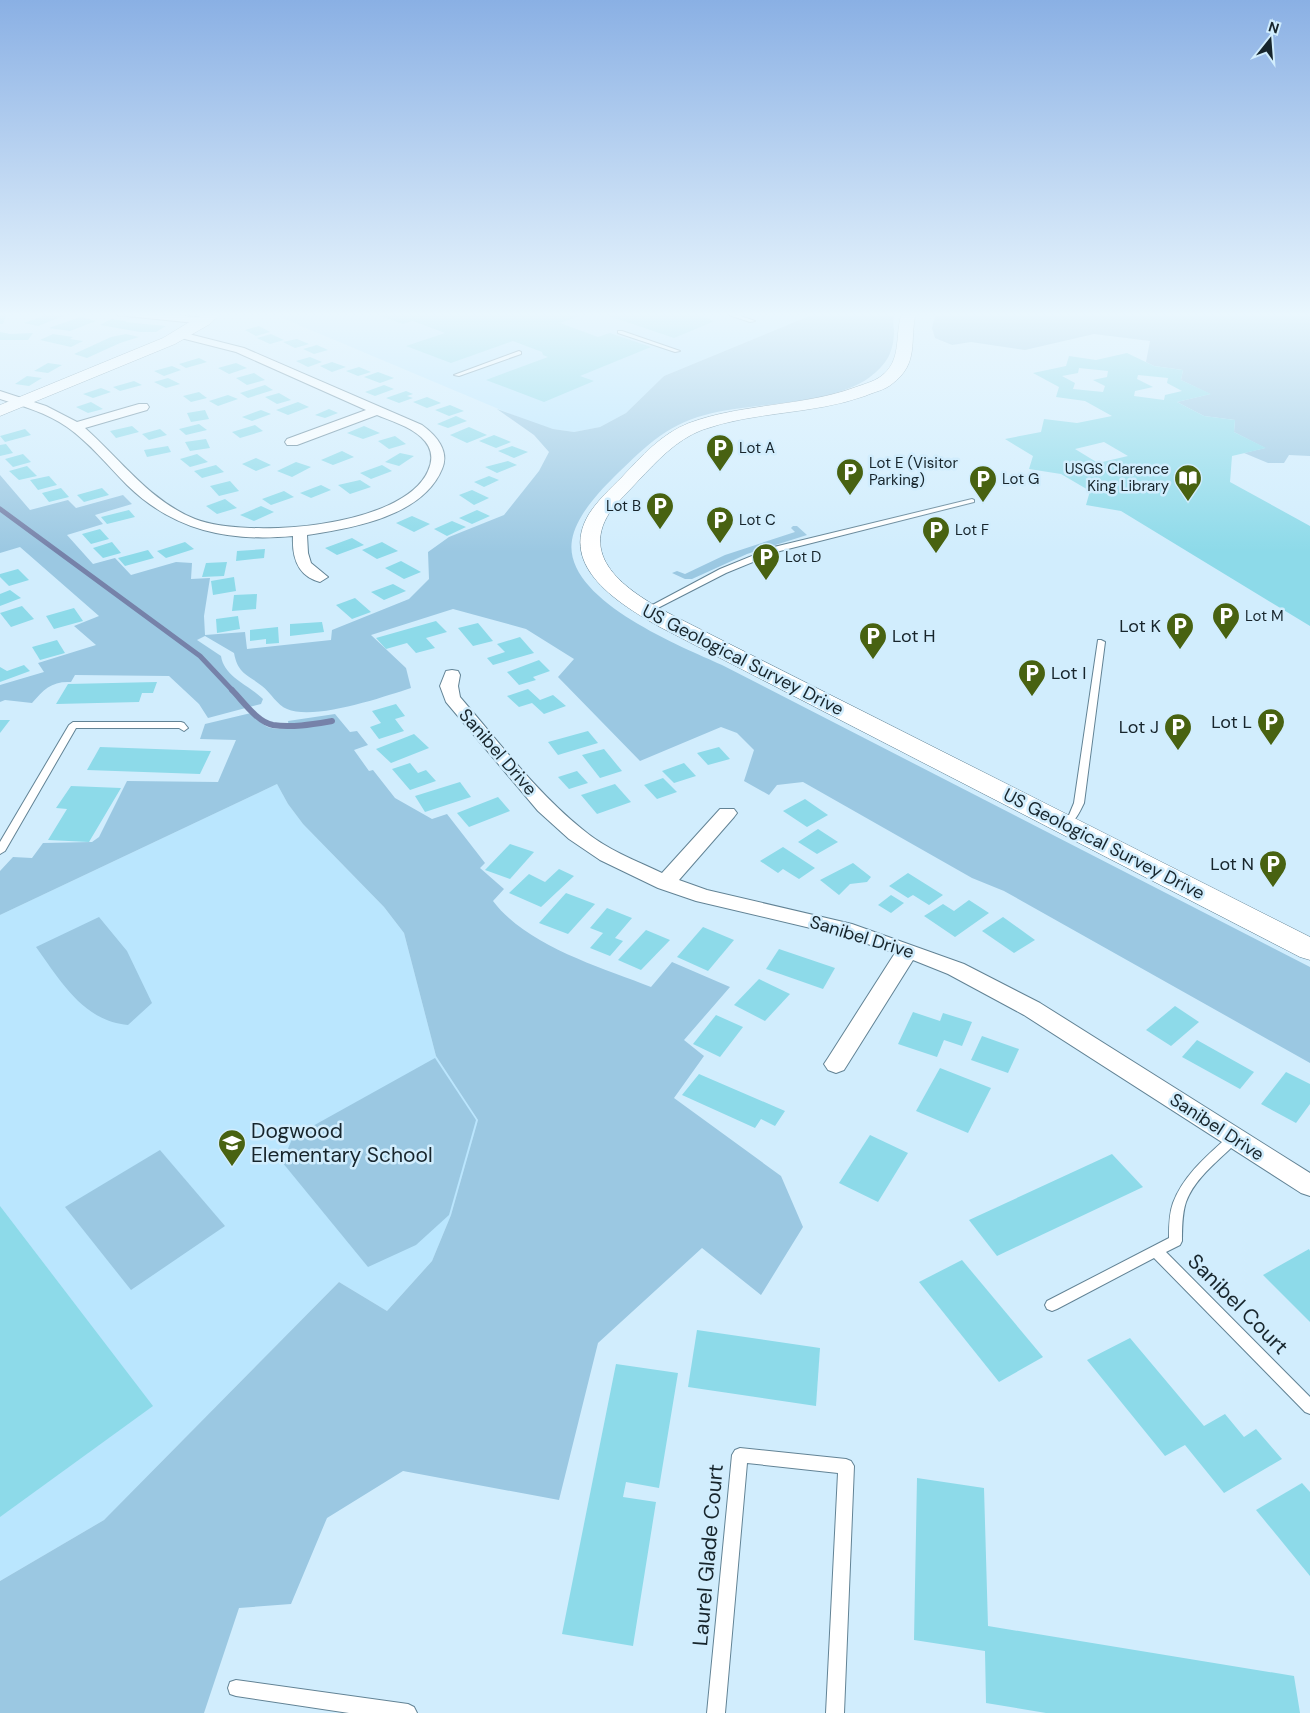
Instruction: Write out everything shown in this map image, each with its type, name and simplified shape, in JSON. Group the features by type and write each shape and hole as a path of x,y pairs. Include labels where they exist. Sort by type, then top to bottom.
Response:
{"street":[{"path":"0,412 48,392"},
{"path":"0,395 52,413 75,427 159,506 178,518 210,528 233,532 300,531 363,518 391,508 418,492 436,472 438,453 432,439 417,428 333,392"},
{"name":"US Geological Survey Drive","path":"860,392 823,404 723,418 686,430 662,446 605,506 596,520 592,532 591,547 594,560 610,584 630,601 647,610 1310,950"},
{"path":"75,427 143,407"},
{"path":"292,442 376,411"},
{"path":"300,531 302,562 307,570 320,577"},
{"name":"Sanibel Drive","path":"452,675 450,692 455,703 527,788 560,822 608,856 665,883 721,901 844,929 908,950 956,969 1005,993 1310,1186"},
{"path":"665,883 727,813"},
{"path":"836,1064 908,950"}],"lane":[{"path":"647,610 722,571 777,549 972,501"},
{"path":"1064,824 1073,816 1079,803 1101,642"},
{"path":"0,851 73,725 181,725 184,728"},
{"name":"Sanibel Court","path":"1052,1305 1175,1241 1180,1203 1187,1189 1195,1177 1235,1137"},
{"name":"Sanibel Court","path":"1156,1251 1310,1408"},
{"name":"Laurel Glade Court","path":"716,1713 740,1455 846,1466 835,1713"},
{"path":"236,1688 408,1713"}],"shaded area":[{"path":"458,392 648,392 626,413 600,427 574,432 553,429 527,421"},
{"path":"648,392 837,392 813,398 705,415 678,425 655,440 600,491 588,506 574,531 572,540 574,562 585,582 604,600 628,618 653,633 722,665 1310,967 1310,1063 1004,891 972,878 803,782 777,785 769,795 744,781 754,750 737,733 721,727 640,761 558,677 574,659 526,629 453,609 371,635 406,668 411,688 367,702 331,710 299,712 283,707 265,689 241,670 234,653 205,636 197,640 221,656 227,670 263,699 261,704 208,718 199,704 169,676 75,675 71,682 59,683 49,687 32,703 5,700 0,702 0,685 44,672 38,663 96,645 74,626 99,616 20,547 0,553 0,475 30,510 68,500 76,508 123,495 132,504 95,515 103,524 67,535 93,564 115,558 131,575 176,562 192,563 191,579 210,578 204,616 205,635 245,632 247,649 331,640 332,630 409,599 429,579 428,552 449,537 504,515 539,471 549,452 534,435 497,409 553,429 574,432 600,427 626,413"},
{"path":"1206,392 1310,392 1310,456 1289,455 1284,463 1268,463 1244,453 1265,448 1234,432 1235,420 1204,416 1177,402 1210,394"},
{"path":"797,526 807,535 747,554 692,579 685,579 672,573 677,571 685,574 725,555 795,532 791,528"},
{"path":"251,713 264,725 276,729 289,728 288,721 335,714 350,732 357,731 368,745 354,750 369,771 373,770 395,798 432,819 447,814 485,863 480,868 504,889 493,901 507,917 544,943 588,963 651,987 672,962 730,987 684,1040 704,1056 674,1098 781,1176 803,1227 761,1295 702,1248 598,1343 559,1500 403,1471 327,1518 291,1604 239,1608 204,1713 0,1713 0,1581 104,1520 339,1282 387,1311 432,1261 451,1215 478,1120 436,1056 404,933 384,907 303,824 288,804 277,784 0,915 0,871 13,857 32,858 43,843 92,842 99,837 127,781 218,782 236,740 200,739 205,724"},
{"name":"Dogwood Elementary School","path":"277,784 288,804 303,824 384,907 404,933 436,1056 478,1120 451,1215 432,1261 387,1311 339,1282 104,1520 0,1581 0,915"},
{"path":"99,917 127,951 152,1003 128,1025 112,1022 98,1016 85,1007 64,985 36,947"},
{"path":"435,1058 476,1120 449,1215 416,1245 368,1267 282,1162 293,1137"},
{"path":"160,1150 225,1226 131,1290 65,1207"}],"building":[{"path":"89,392 111,392 93,398 83,394"},
{"path":"199,392 207,398 191,402 183,396"},
{"path":"243,392 267,392 248,398 240,393"},
{"path":"365,392 386,392 375,396"},
{"path":"403,392 413,394 407,396 413,398 399,403 386,398"},
{"path":"517,392 568,392 544,402"},
{"path":"1058,392 1135,392 1134,396 1164,400 1165,395 1178,392 1207,392 1211,394 1177,402 1204,416 1235,420 1234,432 1266,448 1232,456 1230,482 1310,526 1310,626 1121,511 1086,505 1090,491 1061,474 1029,469 1033,456 1005,439 1041,432 1044,419 1077,423 1112,416 1085,401 1056,397","holes":["1104,442 1128,456 1098,463 1075,449"]},
{"path":"279,393 291,400 277,404 265,397"},
{"path":"228,395 238,399 218,406 209,401"},
{"path":"427,397 441,403 427,408 413,402"},
{"path":"91,402 103,409 88,413 76,407"},
{"path":"298,402 309,407 288,415 276,410"},
{"path":"450,405 464,411 449,416 435,410"},
{"path":"329,409 338,413 325,418 315,415"},
{"path":"205,410 209,419 191,422 187,413"},
{"path":"261,410 271,414 252,421 242,417"},
{"path":"456,416 467,421 448,428 437,424"},
{"path":"199,424 207,430 186,435 179,429"},
{"path":"255,425 263,431 240,438 232,432"},
{"path":"132,426 139,432 116,438 110,431"},
{"path":"364,426 380,433 363,439 347,433"},
{"path":"469,427 487,435 467,443 450,435"},
{"path":"25,429 31,435 5,442 0,436"},
{"path":"160,429 167,435 149,440 142,434"},
{"path":"494,435 511,442 496,448 479,441"},
{"path":"395,436 406,444 389,449 378,441"},
{"path":"206,439 210,448 190,451 185,442"},
{"path":"6,444 13,453 0,456 0,445"},
{"path":"168,446 171,452 147,457 144,450"},
{"path":"512,446 528,452 514,458 498,451"},
{"path":"342,451 354,457 333,465 321,460"},
{"path":"400,453 414,456 399,466 385,462"},
{"path":"23,454 31,462 13,467 5,459"},
{"path":"197,454 208,462 190,467 180,459"},
{"path":"256,458 271,465 256,471 242,464"},
{"path":"508,461 517,465 497,473 485,467"},
{"path":"296,462 311,467 292,477 277,471"},
{"path":"216,465 224,472 202,478 194,471"},
{"path":"382,465 392,471 371,479 360,473"},
{"path":"27,466 37,476 19,480 9,471"},
{"path":"49,476 57,485 38,490 30,480"},
{"path":"489,476 499,480 484,487 474,482"},
{"path":"360,480 371,487 350,494 338,485"},
{"path":"230,481 239,491 219,496 210,486"},
{"path":"321,485 331,490 311,498 300,493"},
{"path":"61,488 69,497 49,502 42,493"},
{"path":"102,488 109,495 84,502 77,495"},
{"path":"472,490 489,498 474,505 459,495"},
{"path":"284,491 294,497 271,505 262,499"},
{"path":"225,499 237,508 217,514 206,506"},
{"path":"261,506 274,512 254,521 240,515"},
{"path":"129,510 135,517 107,524 101,517"},
{"path":"477,510 490,516 472,524 459,518"},
{"path":"412,516 430,524 414,532 396,523"},
{"path":"452,521 466,527 447,536 434,529"},
{"path":"100,529 109,539 91,544 82,534"},
{"path":"352,538 364,545 337,555 325,548"},
{"path":"112,542 121,553 103,558 93,548"},
{"path":"185,542 194,549 166,558 157,551"},
{"path":"382,542 398,551 377,559 362,550"},
{"path":"265,549 264,558 236,561 237,551"},
{"path":"148,550 154,558 125,566 118,558"},
{"path":"401,561 421,572 404,579 385,568"},
{"path":"227,562 224,576 202,577 206,563"},
{"path":"18,569 29,580 9,586 0,577 0,574"},
{"path":"234,577 236,591 213,595 211,581"},
{"path":"393,584 406,591 384,600 371,592"},
{"path":"10,590 21,598 0,606 0,594"},
{"path":"257,594 256,609 232,611 234,595"},
{"path":"355,598 371,612 352,619 336,605"},
{"path":"22,606 34,619 11,627 0,613"},
{"path":"74,608 83,621 54,629 46,616"},
{"path":"238,616 240,629 217,633 216,619"},
{"path":"436,621 447,632 426,638 435,648 416,653 407,643 386,649 376,638"},
{"path":"322,622 324,632 290,636 290,624"},
{"path":"478,623 493,641 473,646 458,628"},
{"path":"278,627 279,643 266,644 266,639 250,641 250,630"},
{"path":"520,637 534,653 493,665 487,658 505,652 497,644"},
{"path":"57,640 65,653 40,660 32,647"},
{"path":"539,660 550,671 533,677 536,680 519,685 507,672"},
{"path":"24,665 30,671 0,682 0,667 7,671"},
{"path":"157,682 153,693 142,693 139,702 56,704 68,684"},
{"path":"528,689 540,700 553,695 566,706 544,714 532,703 519,707 507,696"},
{"path":"396,704 405,716 395,719 404,731 379,739 370,727 381,723 372,711"},
{"path":"0,720 10,720 0,733"},
{"path":"588,731 598,743 558,755 548,742"},
{"path":"414,734 429,748 391,763 376,749"},
{"path":"100,747 211,751 200,774 87,770"},
{"path":"719,747 730,759 708,765 697,753"},
{"path":"604,749 622,771 600,778 582,755"},
{"path":"410,763 418,773 426,770 436,781 410,790 392,769"},
{"path":"684,763 696,776 674,783 662,771"},
{"path":"577,771 588,783 569,789 558,777"},
{"path":"663,778 677,792 657,799 644,785"},
{"path":"460,782 471,797 425,812 415,796"},
{"path":"615,784 631,802 597,814 581,795"},
{"path":"71,786 121,788 89,842 48,840 67,809 56,808"},
{"path":"498,797 510,811 469,827 457,813"},
{"path":"805,799 828,815 807,827 783,811"},
{"path":"818,829 838,842 817,854 798,842"},
{"path":"510,844 534,852 510,879 485,870"},
{"path":"783,847 815,868 799,879 783,869 778,873 760,861"},
{"path":"853,863 871,877 867,882 850,884 839,895 820,880"},
{"path":"559,869 574,876 541,907 509,893 529,874 545,882"},
{"path":"908,873 943,895 929,905 913,895 908,898 889,886"},
{"path":"566,893 595,904 568,934 539,923"},
{"path":"891,895 904,903 891,913 878,905"},
{"path":"969,900 989,913 955,937 924,916 943,904 954,911"},
{"path":"607,908 632,918 615,938 623,941 610,956 590,948 603,933 590,928"},
{"path":"1003,917 1035,940 1014,953 982,931"},
{"path":"703,927 734,940 708,971 677,957"},
{"path":"646,930 670,940 641,970 618,960"},
{"path":"779,949 835,968 823,989 766,969"},
{"path":"759,979 790,994 765,1021 734,1005"},
{"path":"1175,1006 1199,1022 1171,1046 1146,1030"},
{"path":"913,1012 940,1021 943,1013 972,1022 962,1046 944,1040 937,1057 898,1044"},
{"path":"716,1015 743,1027 720,1057 693,1044"},
{"path":"982,1036 1019,1049 1008,1073 971,1060"},
{"path":"1197,1040 1254,1072 1240,1089 1182,1057"},
{"path":"940,1068 991,1088 968,1133 916,1111"},
{"path":"1286,1072 1310,1084 1310,1104 1296,1123 1261,1104"},
{"path":"699,1074 785,1111 775,1126 761,1119 755,1128 682,1095"},
{"path":"870,1135 908,1153 878,1202 839,1183"},
{"path":"1112,1154 1143,1187 997,1256 969,1220"},
{"path":"0,1206 153,1406 0,1517"},
{"path":"1309,1249 1310,1251 1310,1322 1263,1275"},
{"path":"962,1260 1043,1357 999,1382 919,1282"},
{"path":"697,1330 820,1348 816,1406 688,1387"},
{"path":"1130,1338 1204,1426 1225,1414 1244,1437 1256,1429 1282,1459 1224,1493 1185,1445 1165,1456 1087,1360"},
{"path":"616,1364 678,1373 659,1488 626,1482 623,1497 656,1502 633,1646 562,1634"},
{"path":"917,1478 984,1488 988,1626 1294,1676 1300,1713 1046,1713 986,1703 985,1651 914,1640"},
{"path":"1302,1483 1310,1492 1310,1576 1256,1510"}],"waterway":[{"path":"0,509 200,656 233,691"},
{"path":"232,690 256,716 273,725 295,726 332,721"}],"place":[{"name":"Lot A","path":"720,472"},
{"name":"Lot E (Visitor Parking)","path":"850,496"},
{"name":"USGS Clarence King Library","path":"1188,502"},
{"name":"Lot G","path":"983,503"},
{"name":"Lot B","path":"660,530"},
{"name":"Lot C","path":"720,544"},
{"name":"Lot F","path":"936,554"},
{"name":"Lot D","path":"766,581"},
{"name":"Lot M","path":"1226,640"},
{"name":"Lot K","path":"1180,650"},
{"name":"Lot H","path":"873,660"},
{"name":"Lot I","path":"1032,697"},
{"name":"Lot L","path":"1271,746"},
{"name":"Lot J","path":"1178,751"},
{"name":"Lot N","path":"1273,888"},
{"name":"Dogwood Elementary School","path":"232,1167"}]}
